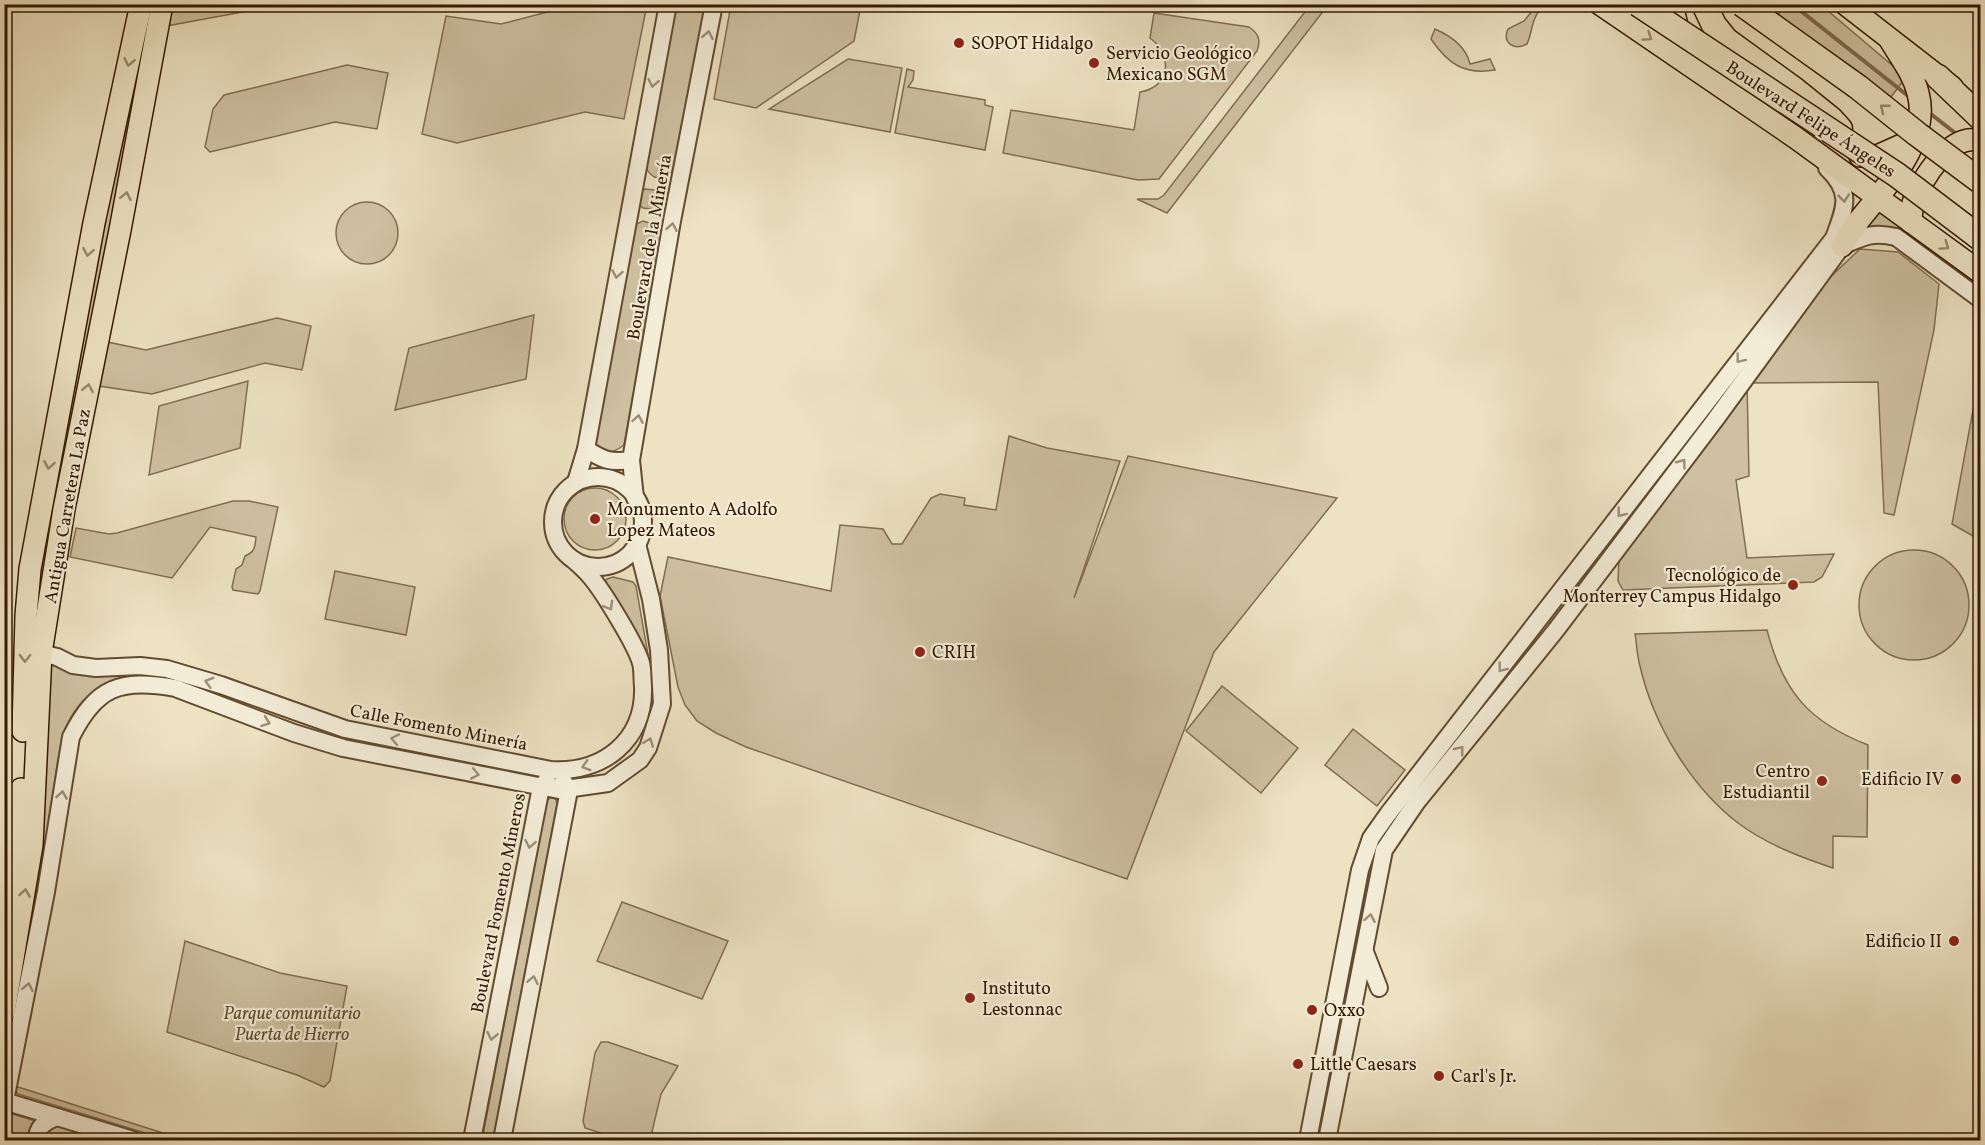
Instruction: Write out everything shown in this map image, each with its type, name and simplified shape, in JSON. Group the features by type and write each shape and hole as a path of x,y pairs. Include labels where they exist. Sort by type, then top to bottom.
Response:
{"highway":[{"name":"Boulevard Felipe Ángeles","path":"1638,4 1897,175 1980,238"},
{"path":"1704,4 1714,25 1726,40 1831,119 1851,144"},
{"path":"1742,4 1858,87 1980,181"},
{"path":"1938,77 1980,117"}],"main road":[{"name":"Antigua Carretera La Paz","path":"4,916 20,806 26,616 30,569 93,223 141,4"},
{"name":"Antigua Carretera La Paz","path":"4,1012 32,845 41,653 64,509 120,230 162,4"},
{"path":"1600,4 1796,138 1980,272"},
{"path":"1672,4 1688,64"},
{"path":"1845,4 1980,110"},
{"path":"1842,246 1858,221 1903,166 1921,111 1919,94 1912,76 1890,40"},
{"path":"1817,153 1877,156 1913,140"},
{"path":"1911,222 1913,202 1924,181 1945,152 1959,142 1980,141"}],"street":[{"name":"Boulevard de la Minería","path":"576,482 586,449 668,4"},
{"name":"Boulevard de la Minería","path":"636,498 631,460 672,221 714,4"},
{"path":"1327,1140 1384,850 1416,803 1570,611 1833,238 1845,208 1843,189 1836,177 1796,138"},
{"path":"1308,1140 1360,870 1371,838 1554,601 1708,415 1842,246 1866,235 1881,233 1896,237 1980,299"},
{"path":"586,449 600,459 615,462 631,460"},
{"path":"596,476 612,479 625,486 636,498 641,509 642,526 637,544 622,560 608,566 592,567 574,560 562,550 556,540 553,512 563,492 576,482 596,476"},
{"path":"4,1106 46,892 71,737 91,704 110,691 134,684 154,684 175,688 294,733 343,748 559,790 608,783 640,760 648,748 662,704 661,677 651,600 637,544"},
{"name":"Calle Fomento Minería","path":"41,653 57,657 73,665 96,668 140,666 166,669 345,729 555,770 581,769 596,764 619,749 637,724 643,696 641,664 634,648 591,576 574,560"},
{"path":"1554,601 1570,611"},
{"path":"502,1140 569,790 555,770"},
{"name":"Boulevard Fomento Mineros","path":"472,1140 541,787 555,770"},
{"path":"1365,951 1379,988"},
{"path":"5,1102 134,1140"},
{"path":"37,1140 37,1133 41,1125 57,1117"}],"green space":[{"path":"578,4 647,5 624,119 585,112 457,143 422,134 446,16 501,24"},
{"path":"731,4 861,5 854,41 756,108 714,99"},
{"path":"1311,4 1328,5 1167,213 1137,199 1158,199 1164,195"},
{"path":"1538,4 1545,5 1535,19 1527,44 1518,47 1510,44 1507,38 1508,29 1524,21"},
{"path":"145,5 154,5 38,618 33,618 52,493"},
{"path":"166,5 281,5 161,27"},
{"path":"674,5 706,5 674,170 658,178 651,175 645,166"},
{"path":"1230,5 1296,5 1288,9 1272,11"},
{"path":"1777,5 1821,5 1906,77 1891,97 1780,17"},
{"path":"1154,13 1249,27 1259,40 1257,51 1159,179 1138,180 1003,153 1011,110 1134,130 1140,92 1158,84 1165,70 1162,53 1150,38"},
{"path":"1435,29 1457,42 1465,52 1470,64 1490,59 1495,70 1474,71 1458,66 1437,48 1431,39"},
{"path":"848,59 902,68 890,132 769,109"},
{"path":"347,65 388,73 377,129 335,122 210,152 205,147 213,109 224,95"},
{"path":"907,69 914,71 913,80 908,87 985,100 985,105 993,107 985,150 895,133"},
{"path":"645,189 669,194 669,207 665,211 643,208 638,204 639,194"},
{"path":"361,202 373,202 389,211 396,221 398,233 396,245 389,255 373,264 361,264 350,259 341,250 336,239 336,227 341,216 350,207"},
{"path":"1880,211 1963,272 1962,280 1866,231 1864,227"},
{"path":"643,221 658,227 662,236 624,445 615,451 606,452 599,448 593,438 632,226"},
{"path":"1860,249 1898,252 1939,284 1934,330 1894,515 1884,513 1878,382 1747,383 1825,282"},
{"path":"534,315 526,379 395,410 409,348"},
{"path":"277,318 311,326 302,370 265,363 152,394 99,386 107,342 146,350"},
{"path":"1980,372 1980,540 1952,524"},
{"path":"248,381 240,448 149,475 159,406"},
{"path":"1747,383 1749,476 1736,480 1747,558 1834,554 1822,577 1814,582 1623,590 1618,581 1619,558"},
{"path":"1009,436 1047,448 1120,461 1074,598 1128,456 1337,498 1214,652 1127,879 746,747 697,721 685,705 678,687 660,596 668,557 831,591 840,525 883,529 892,544 902,544 931,498 940,494 965,498 964,505 996,510"},
{"path":"595,488 607,490 617,497 624,507 626,519 624,531 617,541 607,548 595,550 583,548 573,541 566,531 564,519 566,507 573,497 583,490"},
{"path":"233,501 249,501 278,507 258,594 233,590 232,587 236,569 242,565 245,556 253,551 256,537 210,527 172,578 70,557 76,528 109,534 117,533"},
{"path":"1914,550 1935,554 1953,566 1965,584 1969,605 1965,626 1953,644 1935,656 1914,660 1893,656 1875,644 1863,626 1859,605 1863,584 1875,566 1893,554"},
{"path":"335,571 415,587 406,635 325,619"},
{"path":"613,577 633,582 636,586 648,661 604,582"},
{"path":"1767,630 1781,671 1801,702 1830,726 1868,745 1867,837 1833,836 1833,868 1772,844 1749,831 1721,808 1690,773 1676,753 1664,732 1646,688 1635,634"},
{"path":"51,661 60,668 76,674 125,672 163,676 162,678 127,678 111,682 85,699 75,712 66,727 61,744 44,860 41,859"},
{"path":"1222,686 1298,748 1261,793 1186,731"},
{"path":"1353,729 1405,770 1377,806 1325,765"},
{"path":"552,797 557,804 493,1140 482,1140 547,800"},
{"path":"622,902 728,941 702,999 597,961"},
{"name":"Parque comunitario Puerta de Hierro","path":"185,941 280,973 347,986 330,1081 324,1087 297,1075 167,1032"},
{"path":"601,1042 608,1042 678,1066 661,1094 650,1140 622,1140 585,1128 583,1121 595,1053"},
{"path":"18,1087 182,1140 168,1140 18,1094 14,1089"},
{"path":"12,1114 36,1121 30,1128 29,1140 14,1140 6,1137"},
{"path":"54,1125 104,1140 44,1140 44,1131"}],"waterway":[{"path":"1792,4 1912,99"},
{"path":"1927,111 1959,136"}],"place":[{"name":"SOPOT Hidalgo","path":"959,43"},
{"name":"Servicio Geológico Mexicano SGM","path":"1094,63"},
{"name":"Monumento A Adolfo Lopez Mateos","path":"595,519"},
{"name":"Tecnológico de Monterrey Campus Hidalgo","path":"1793,585"},
{"name":"CRIH","path":"920,652"},
{"name":"Edificio IV","path":"1956,779"},
{"name":"Centro Estudiantil","path":"1822,781"},
{"name":"Edificio II","path":"1954,941"},
{"name":"Instituto Lestonnac","path":"970,998"},
{"name":"Oxxo","path":"1312,1010"},
{"name":"Little Caesars","path":"1298,1064"},
{"name":"Carl's Jr.","path":"1439,1076"}]}
